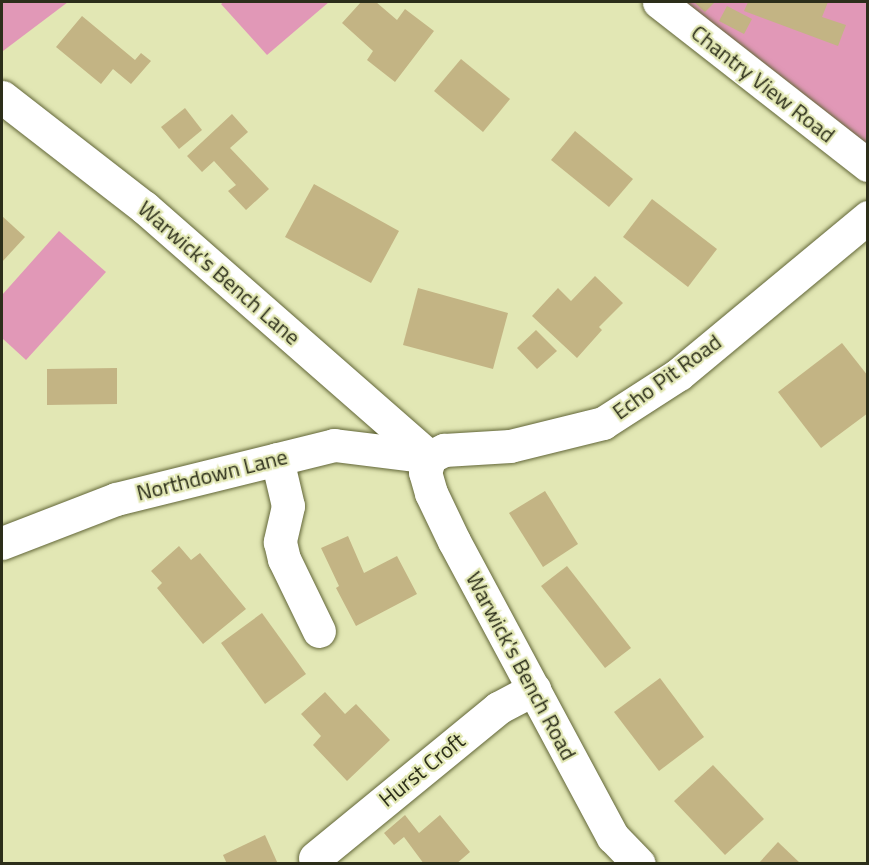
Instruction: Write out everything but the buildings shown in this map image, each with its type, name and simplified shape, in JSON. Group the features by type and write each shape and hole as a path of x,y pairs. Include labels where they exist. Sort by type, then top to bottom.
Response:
{"street":[{"name":"Chantry View Road","path":"659,2 867,165"},
{"name":"Warwick's Bench Lane","path":"2,97 144,207 430,458"},
{"name":"Echo Pit Road","path":"430,458 444,450 510,446 603,423 679,374 867,217"},
{"name":"Northdown Lane","path":"2,543 116,499 333,445 430,458"},
{"name":"Warwick's Bench Road","path":"430,458 425,472 431,493 613,837 639,864"},
{"path":"277,459 288,506 280,542 284,559 318,632"},
{"name":"Hurst Croft","path":"315,858 498,708 534,689"}],"shaded area":[{"path":"2,2 68,2 3,51"},
{"path":"224,2 329,2 267,55 221,4"},
{"path":"681,2 867,2 867,145"},
{"path":"59,231 106,272 26,360 2,338 2,295"}]}
